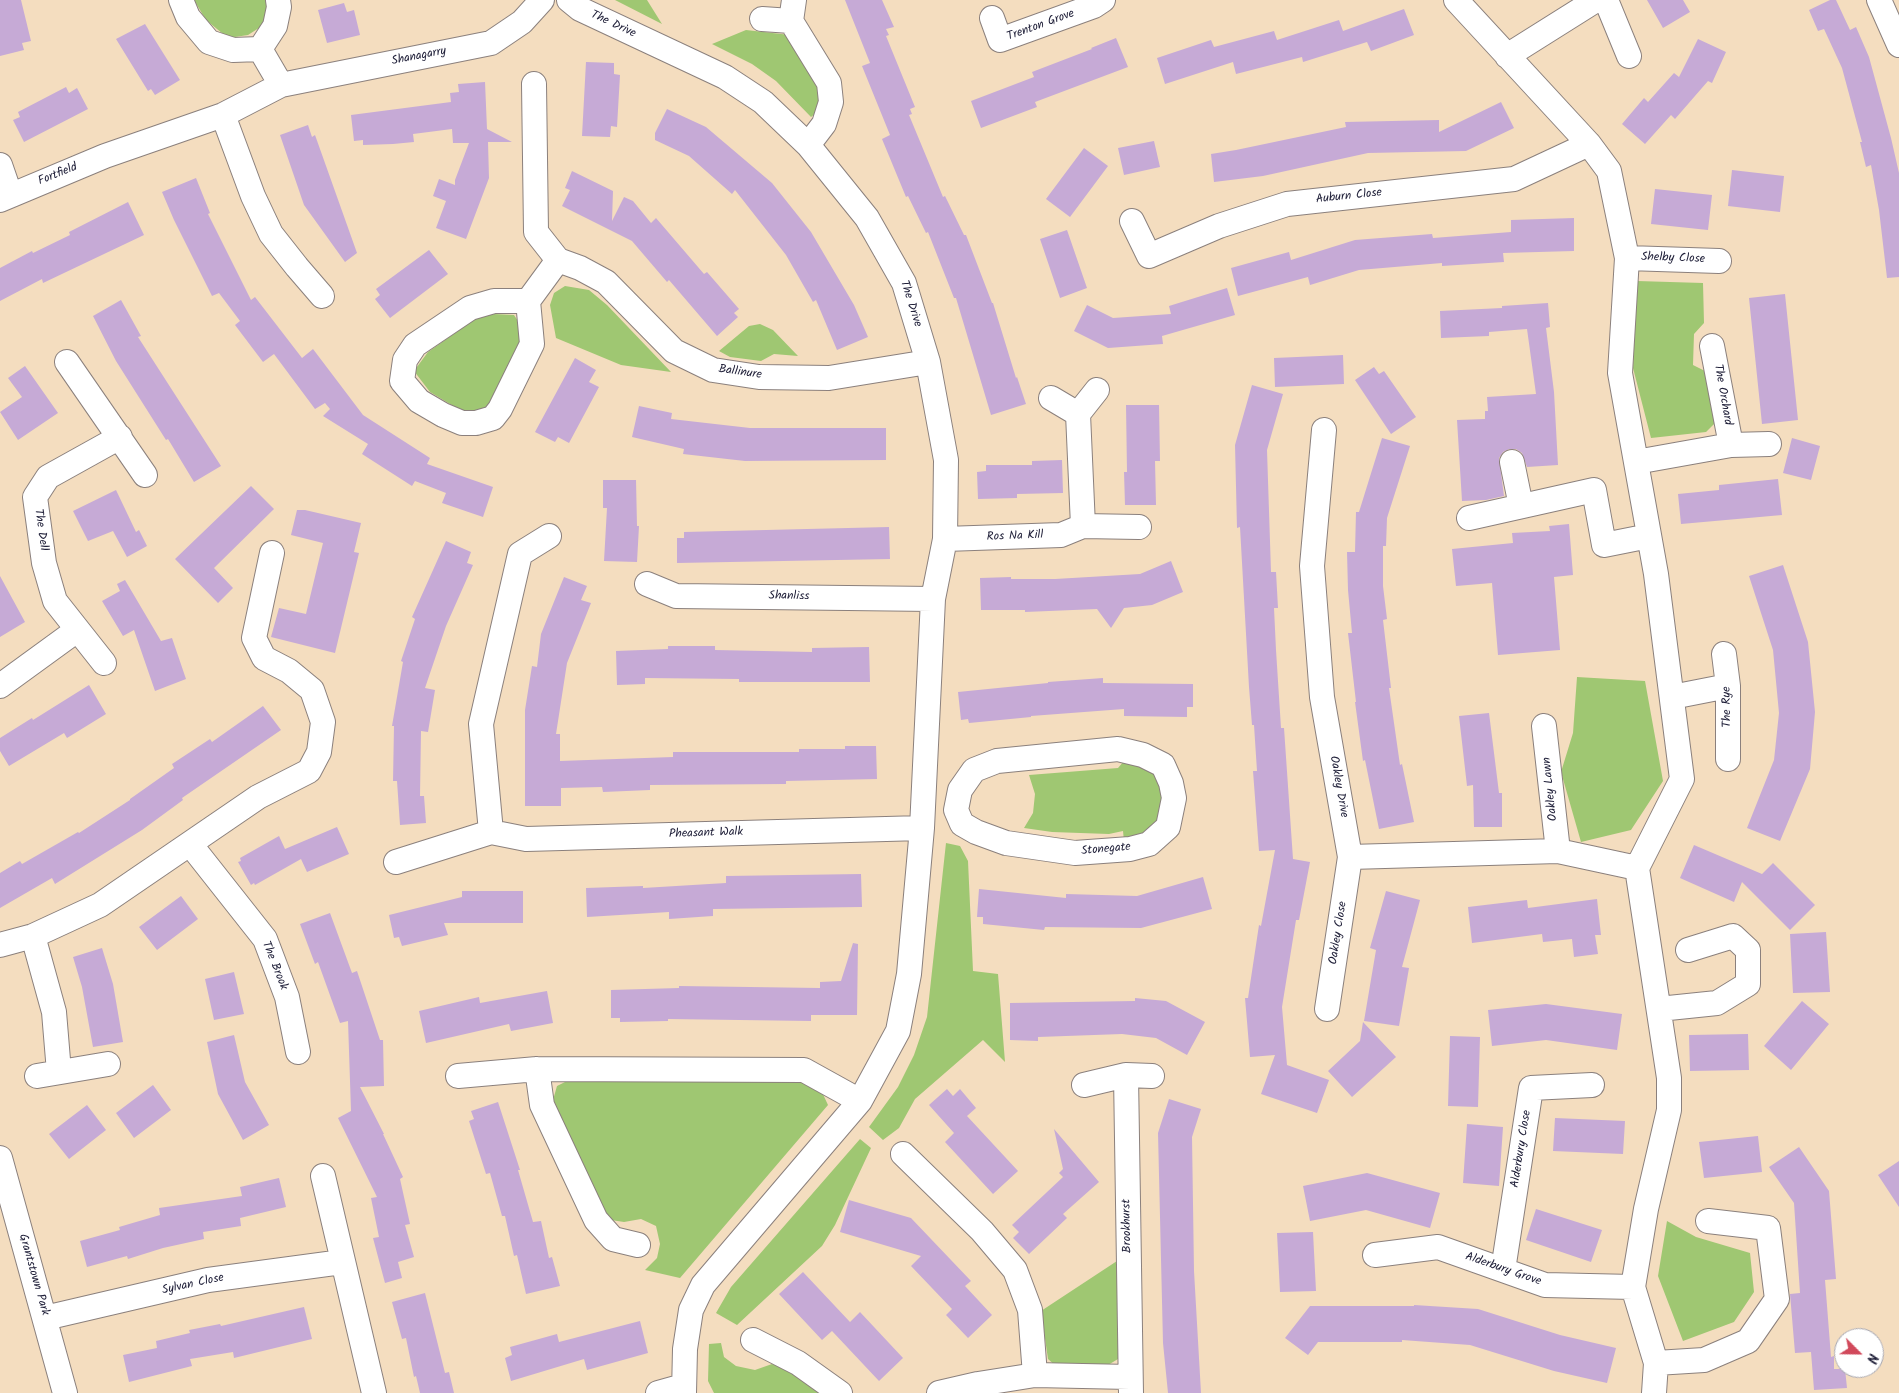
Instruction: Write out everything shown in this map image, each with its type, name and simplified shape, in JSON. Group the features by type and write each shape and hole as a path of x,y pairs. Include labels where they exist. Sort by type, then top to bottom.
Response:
{"street":[{"path":"181,0 188,16 209,42 233,50 260,49"},
{"path":"260,49 275,26 279,7 278,0"},
{"name":"Shanagarry","path":"106,156 223,115 281,85 491,43 522,22 542,0"},
{"name":"The Drive","path":"569,0 580,9 725,77 763,102 808,146 866,218 904,283 928,362 946,460 945,539 933,599 922,819 910,974 898,1031 860,1101 703,1285 691,1310 685,1349 684,1389"},
{"name":"Trenton Grove","path":"992,18 1000,40 1094,6 1103,0"},
{"path":"1456,0 1589,144 1609,171 1627,258 1620,374 1656,574 1682,779 1637,868 1669,1078 1669,1110 1646,1209 1633,1287 1656,1363 1654,1393"},
{"path":"1508,56 1596,0"},
{"path":"1606,0 1630,56"},
{"path":"1879,0 1899,45"},
{"path":"762,20 793,10 829,83 831,102 824,124 808,146"},
{"path":"260,49 281,85"},
{"path":"528,301 494,300 470,308 415,345 405,360 402,382 418,401 442,415 462,423 476,423 493,418 500,409 532,344 528,301 558,260 536,232 534,84"},
{"path":"223,115 253,196 271,234 296,267 322,296"},
{"name":"Auburn Close","path":"1132,221 1149,256 1219,226 1287,204 1514,179 1589,144"},
{"name":"Fortfield","path":"0,165 5,197 106,156"},
{"name":"Shelby Close","path":"1627,258 1719,260"},
{"name":"Ballinure","path":"558,260 580,268 606,282 674,351 713,370 759,377 829,378 928,362"},
{"name":"The Orchard","path":"1712,346 1731,445"},
{"path":"66,362 145,475"},
{"path":"1083,526 1078,414 1097,390"},
{"path":"1050,398 1078,414"},
{"name":"Oakley Drive","path":"1324,430 1312,566 1322,696 1350,857"},
{"name":"The Dell","path":"104,663 55,601 44,563 35,497 48,477 120,437"},
{"path":"1636,462 1731,445 1769,444"},
{"path":"1512,462 1521,506"},
{"path":"1469,518 1594,490 1604,545 1649,536"},
{"name":"Ros Na Kill","path":"945,539 1061,535 1083,526 1139,527"},
{"path":"396,862 491,832 481,724 520,554 548,536"},
{"path":"0,945 33,936 100,906 258,797 309,771 319,752 323,722 312,690 289,671 264,658 254,638 272,553"},
{"name":"Shanliss","path":"647,584 676,596 933,599"},
{"path":"0,686 77,630"},
{"name":"The Rye","path":"1724,654 1728,686 1728,759"},
{"path":"1672,697 1728,686"},
{"name":"Oakley Lawn","path":"1544,726 1558,851"},
{"name":"Stonegate","path":"1118,749 1143,755 1163,765 1171,783 1174,798 1168,827 1149,844 1130,849 1075,853 1006,843 976,832 962,824 956,810 960,790 974,770 997,761 1118,749"},
{"path":"922,819 956,810"},
{"name":"Pheasant Walk","path":"491,832 526,840 922,819"},
{"name":"The Brook","path":"190,844 264,939 287,997 298,1052"},
{"path":"1350,857 1558,851 1637,868"},
{"name":"Oakley Close","path":"1328,1009 1350,857"},
{"path":"33,936 54,1012 48,1074 108,1064"},
{"path":"1659,1009 1717,1003 1748,984 1748,950 1733,936 1688,950"},
{"path":"458,1076 537,1068 804,1070 860,1101"},
{"path":"537,1068 542,1105 596,1220 613,1239 638,1245"},
{"path":"1084,1085 1126,1075 1152,1076"},
{"name":"Brookhurst","path":"939,1393 978,1384 1035,1375 1131,1385 1126,1075"},
{"name":"Alderbury Close","path":"1502,1270 1532,1088 1592,1084"},
{"path":"904,1154 982,1231 1015,1270 1030,1310 1035,1375"},
{"name":"Grantstown Park","path":"0,1158 65,1393"},
{"path":"323,1176 374,1393"},
{"path":"1656,1363 1704,1360 1748,1341 1777,1299 1768,1228 1708,1221"},
{"name":"Alderbury Grove","path":"1375,1255 1438,1247 1545,1285 1633,1287"},
{"name":"Sylvan Close","path":"45,1318 208,1280 342,1262"},
{"path":"753,1340 798,1363 840,1393"},
{"path":"658,1393 684,1389"}],"green space":[{"path":"194,0 267,0 268,7 262,26 248,35 228,38 206,20"},
{"path":"615,0 647,0 662,24"},
{"path":"746,30 790,35 823,91 822,108 811,117 776,81 752,64 712,44"},
{"path":"1637,281 1703,283 1704,323 1694,334 1693,365 1705,371 1715,423 1706,432 1651,438 1633,368"},
{"path":"565,286 589,290 607,305 671,372 621,365 556,338 550,305 554,293"},
{"path":"494,314 514,315 522,327 521,344 489,408 465,413 430,392 414,371 428,352 475,319"},
{"path":"760,324 773,330 798,356 774,354 761,361 730,357 719,351 749,326"},
{"path":"1577,677 1645,681 1663,781 1631,830 1581,842 1561,772 1573,733"},
{"path":"1124,761 1142,763 1157,776 1166,794 1156,826 1142,838 1124,841 1123,831 1109,834 1052,832 1024,828 1033,813 1035,794 1029,775 1118,768"},
{"path":"946,843 960,846 968,861 973,971 998,974 1005,1062 983,1040 915,1099 899,1128 883,1140 869,1127 898,1087 914,1055 927,1017"},
{"path":"571,1079 803,1082 821,1090 828,1105 680,1278 645,1270 657,1258 660,1244 656,1226 641,1219 624,1222 611,1220 600,1208 553,1100 557,1086"},
{"path":"860,1139 871,1148 835,1225 822,1246 737,1325 716,1313 731,1287"},
{"path":"1667,1221 1696,1237 1750,1253 1754,1292 1734,1322 1683,1341 1658,1276"},
{"path":"1117,1261 1123,1346 1118,1359 1108,1365 1058,1368 1048,1359 1041,1311"},
{"path":"721,1343 724,1357 736,1366 755,1370 772,1364 788,1369 821,1393 714,1393 708,1381 709,1344"}],"building":[{"path":"0,0 21,0 31,41 22,43 24,50 0,56"},
{"path":"845,0 882,0 894,27 886,29 889,35 886,36 915,107 910,109 912,114 909,115 943,197 945,196 964,235 966,235 993,303 1026,404 991,415 956,298 954,298 928,232 926,233 908,196 906,197 882,139 890,135 862,66 870,63"},
{"path":"1647,0 1683,0 1690,12 1663,28"},
{"path":"1830,0 1836,0 1850,30 1856,27 1869,57 1891,138 1899,173 1899,277 1887,278 1879,210 1871,165 1866,167 1860,142 1862,142 1842,68 1824,29 1818,31 1809,10"},
{"path":"344,3 347,12 354,10 360,35 327,43 318,10"},
{"path":"1404,9 1414,35 1371,51 1367,42 1303,62 1302,57 1236,74 1233,62 1165,84 1157,58 1211,40 1214,47 1274,31 1277,40 1339,20 1343,31"},
{"path":"145,24 180,80 155,95 151,89 148,91 116,39"},
{"path":"1116,38 1128,67 1035,102 1037,107 981,128 971,101 1034,77 1032,72"},
{"path":"1698,39 1726,52 1712,83 1708,81 1675,119 1671,115 1645,144 1622,124 1644,98 1648,102 1674,73 1679,77"},
{"path":"586,62 614,63 614,74 620,75 617,127 611,126 610,137 582,136"},
{"path":"485,82 487,129 512,142 488,142 489,178 466,239 436,228 446,201 433,196 439,179 455,185 455,180 469,143 453,143 452,129 413,134 414,142 363,145 363,140 354,141 351,115 451,102 450,93 459,92 458,84"},
{"path":"66,87 69,93 77,88 88,109 24,142 13,120 20,117 18,112"},
{"path":"1501,102 1514,128 1466,151 1368,153 1263,176 1214,182 1211,154 1346,127 1345,122 1439,120 1439,132"},
{"path":"667,109 706,127 772,183 811,232 854,305 868,337 837,350 816,300 813,302 786,255 735,190 732,194 689,156 655,140 655,133"},
{"path":"308,125 312,137 315,135 357,253 345,262 304,205 280,135"},
{"path":"1154,141 1160,167 1124,175 1118,148"},
{"path":"1084,148 1108,166 1070,217 1046,199"},
{"path":"1732,170 1784,176 1780,212 1728,206"},
{"path":"572,171 613,191 612,221 624,197 633,201 651,223 656,218 704,274 707,272 739,309 734,313 738,317 717,336 669,280 667,282 632,241 562,206 570,190 565,188"},
{"path":"196,178 210,213 208,214 251,300 255,297 302,358 313,349 363,415 430,458 427,464 493,487 483,517 442,503 446,493 415,481 412,486 362,454 368,444 323,416 330,409 325,403 315,409 274,354 263,362 235,325 240,321 219,293 212,296 162,192"},
{"path":"1655,189 1712,195 1708,230 1651,224"},
{"path":"128,202 144,235 43,283 42,279 0,301 0,268 32,251 33,253 70,235 69,232"},
{"path":"1574,218 1574,251 1503,253 1504,262 1442,266 1442,263 1359,270 1310,285 1308,277 1238,296 1231,268 1289,252 1291,260 1355,240 1432,234 1433,238 1511,232 1511,220"},
{"path":"1067,230 1087,288 1060,298 1040,239"},
{"path":"429,250 448,274 390,318 375,299 380,295 376,289"},
{"path":"1227,288 1235,315 1162,336 1163,344 1108,348 1074,331 1087,305 1113,318 1171,314 1169,306"},
{"path":"1785,294 1798,420 1762,424 1749,298"},
{"path":"121,300 141,336 138,337 221,466 194,482 116,361 93,316"},
{"path":"1548,303 1550,327 1546,328 1554,392 1558,465 1527,467 1522,453 1516,449 1509,449 1503,452 1499,458 1504,496 1486,500 1462,501 1457,420 1485,419 1485,411 1488,411 1487,397 1536,394 1527,329 1489,332 1489,336 1441,338 1440,311 1502,308 1502,306"},
{"path":"1343,355 1344,384 1275,387 1274,358"},
{"path":"575,358 596,370 589,382 599,387 569,443 558,437 555,442 535,432"},
{"path":"25,366 58,413 18,440 0,412 22,397 8,378"},
{"path":"1374,367 1379,374 1384,371 1416,417 1391,434 1355,380"},
{"path":"1252,385 1283,394 1267,450 1271,572 1276,572 1278,608 1274,608 1276,650 1281,728 1284,728 1293,859 1310,862 1299,920 1296,920 1282,1007 1287,1065 1329,1080 1317,1113 1261,1094 1275,1055 1250,1057 1245,998 1248,998 1259,925 1261,926 1275,850 1259,851 1253,771 1257,771 1254,725 1252,725 1249,687 1240,527 1237,528 1235,445"},
{"path":"1126,405 1159,405 1160,461 1155,461 1156,505 1125,505 1124,472 1127,472"},
{"path":"639,406 672,413 671,419 750,428 886,428 886,460 745,461 683,454 684,449 632,437"},
{"path":"1382,438 1410,446 1387,518 1386,546 1383,546 1383,586 1387,619 1383,620 1391,688 1389,688 1400,765 1402,764 1414,822 1379,829 1365,760 1363,761 1355,702 1348,633 1352,633 1347,552 1355,552 1356,512 1359,512"},
{"path":"1792,438 1820,446 1811,480 1783,473"},
{"path":"1062,460 1063,493 1017,494 1017,498 978,499 977,472 986,471 986,465 1032,465 1032,461"},
{"path":"1778,479 1782,515 1681,524 1678,494 1719,490 1719,485"},
{"path":"603,480 636,480 637,526 639,526 637,562 604,561 607,508 603,508"},
{"path":"251,486 274,509 214,568 233,588 218,603 175,559"},
{"path":"116,490 136,532 139,530 147,546 127,557 113,531 88,541 73,511"},
{"path":"297,510 305,510 361,523 354,552 359,553 335,653 271,637 279,608 306,614 323,543 291,535"},
{"path":"1569,524 1573,575 1554,577 1560,650 1498,655 1492,583 1456,586 1452,549 1513,543 1512,533 1550,531 1549,526"},
{"path":"889,527 890,559 677,563 677,538 684,538 684,532"},
{"path":"446,541 471,552 467,563 473,565 446,626 425,688 435,690 428,732 421,731 420,796 424,796 426,823 400,825 397,781 393,781 394,726 392,726 403,662 401,661 415,619 412,617"},
{"path":"1171,561 1183,592 1152,605 1124,608 1111,628 1097,609 1025,612 1025,610 981,610 980,578 1055,579 1140,574"},
{"path":"1783,565 1808,642 1815,712 1810,769 1780,841 1747,828 1774,760 1779,713 1773,650 1749,576"},
{"path":"0,576 25,622 0,637"},
{"path":"564,577 587,586 581,600 591,603 567,663 556,734 560,734 560,761 673,757 673,752 799,752 799,749 845,749 845,746 876,746 877,779 786,781 786,784 650,785 650,790 603,792 602,787 561,788 561,806 525,806 525,710 532,666 537,667 541,634"},
{"path":"125,580 161,641 172,638 186,679 155,691 134,630 123,636 102,601 120,591 117,584"},
{"path":"668,646 715,646 715,650 812,652 812,648 869,647 870,682 739,682 739,679 645,678 645,684 617,685 616,651 668,649"},
{"path":"1103,678 1103,683 1193,684 1193,707 1187,707 1187,717 1124,716 1124,709 969,723 968,719 961,720 958,692"},
{"path":"89,685 106,714 67,738 64,733 9,766 0,751 0,738"},
{"path":"263,706 281,730 182,798 183,800 142,830 55,884 52,878 0,908 0,873 20,861 22,864 79,833 130,800 174,768 172,764 210,739 212,742"},
{"path":"1489,713 1499,793 1502,793 1502,827 1474,827 1473,785 1467,786 1459,716"},
{"path":"337,827 349,854 307,872 301,859 255,885 254,883 251,885 238,862 241,861 240,858 279,836 285,849"},
{"path":"1694,845 1762,874 1773,863 1815,905 1790,930 1742,882 1734,902 1680,878"},
{"path":"861,874 862,907 713,909 713,916 669,919 669,912 587,917 586,888 643,886 643,888 726,883 726,876"},
{"path":"1203,877 1212,909 1141,928 1045,927 1044,930 983,924 983,917 977,917 979,889 1066,898 1066,894 1137,896"},
{"path":"462,891 523,891 523,923 444,923 448,935 402,946 399,937 394,938 389,915 462,897"},
{"path":"1386,891 1420,900 1402,967 1409,968 1399,1026 1364,1021 1376,950 1370,948"},
{"path":"181,896 198,919 157,950 139,927"},
{"path":"1597,899 1601,935 1595,935 1598,954 1574,957 1572,939 1543,942 1542,934 1472,943 1468,907 1527,900 1528,908"},
{"path":"330,913 352,973 357,971 380,1040 383,1040 384,1086 360,1087 403,1177 400,1179 410,1224 405,1225 414,1257 398,1262 402,1278 385,1283 373,1238 379,1237 371,1198 377,1197 338,1118 351,1111 348,1021 340,1023 318,962 315,964 300,924"},
{"path":"1826,932 1830,992 1793,993 1790,934"},
{"path":"853,943 858,944 857,1015 811,1015 811,1021 668,1019 668,1021 620,1022 620,1018 611,1018 611,990 679,988 679,986 820,988 820,982 841,981"},
{"path":"102,948 113,984 123,1042 93,1047 82,987 73,957"},
{"path":"234,972 244,1014 214,1020 205,979"},
{"path":"547,991 553,1023 511,1031 509,1024 426,1043 419,1011 479,997 480,1003"},
{"path":"1135,998 1166,1001 1205,1022 1187,1055 1156,1038 1122,1034 1038,1037 1038,1041 1010,1040 1010,1003 1135,1001"},
{"path":"1802,1001 1829,1024 1791,1070 1764,1046"},
{"path":"1546,1004 1622,1014 1617,1050 1546,1040 1492,1046 1488,1010"},
{"path":"1363,1022 1396,1057 1352,1097 1328,1071 1360,1041"},
{"path":"1748,1034 1749,1070 1690,1071 1689,1035"},
{"path":"234,1035 245,1082 269,1125 243,1140 218,1094 207,1042"},
{"path":"1450,1036 1480,1037 1478,1107 1448,1106"},
{"path":"153,1085 171,1110 134,1138 116,1113"},
{"path":"947,1089 953,1096 960,1089 976,1108 967,1116 1018,1171 993,1194 945,1142 954,1133 929,1105"},
{"path":"1169,1099 1201,1109 1192,1137 1194,1271 1201,1393 1168,1393 1163,1343 1158,1133"},
{"path":"498,1102 520,1170 518,1170 533,1222 541,1221 549,1258 552,1257 560,1286 526,1294 517,1255 514,1256 505,1216 502,1216 490,1173 486,1174 469,1121 474,1119 471,1111"},
{"path":"87,1105 106,1130 69,1159 49,1134"},
{"path":"1555,1118 1625,1121 1623,1154 1553,1151"},
{"path":"1467,1124 1503,1127 1499,1186 1463,1183"},
{"path":"1054,1129 1099,1182 1063,1214 1067,1218 1029,1254 1013,1238 1019,1232 1012,1225 1063,1177 1059,1173 1063,1169"},
{"path":"1758,1136 1762,1172 1704,1178 1699,1142"},
{"path":"1799,1147 1829,1191 1836,1279 1825,1280 1831,1357 1834,1356 1834,1378 1846,1378 1847,1388 1814,1390 1811,1352 1795,1353 1790,1294 1800,1293 1794,1203 1769,1167"},
{"path":"1899,1161 1899,1207 1878,1175"},
{"path":"1367,1173 1440,1193 1430,1228 1366,1210 1310,1221 1303,1186"},
{"path":"279,1178 286,1207 240,1218 241,1226 203,1232 204,1239 163,1248 128,1259 127,1256 87,1267 80,1241 120,1230 119,1227 160,1215 159,1208 242,1196 240,1187"},
{"path":"849,1200 911,1218 971,1281 965,1286 992,1315 968,1338 946,1315 952,1309 911,1266 921,1256 840,1232"},
{"path":"1536,1209 1602,1230 1591,1262 1526,1240"},
{"path":"1313,1232 1316,1291 1280,1292 1277,1233"},
{"path":"803,1272 850,1322 860,1312 903,1358 879,1381 832,1331 822,1340 779,1294"},
{"path":"425,1293 445,1373 449,1372 454,1393 420,1393 416,1376 414,1377 406,1338 402,1339 392,1302"},
{"path":"1414,1305 1478,1309 1560,1335 1616,1348 1607,1383 1554,1371 1470,1345 1402,1340 1402,1342 1318,1342 1308,1355 1285,1338 1310,1306"},
{"path":"304,1307 312,1339 234,1358 233,1352 190,1359 192,1366 129,1382 123,1355 157,1348 156,1341 190,1333 189,1330 220,1324 221,1326"},
{"path":"640,1321 648,1353 587,1370 584,1359 511,1381 505,1358 512,1355 510,1347 557,1334 559,1342"}]}
